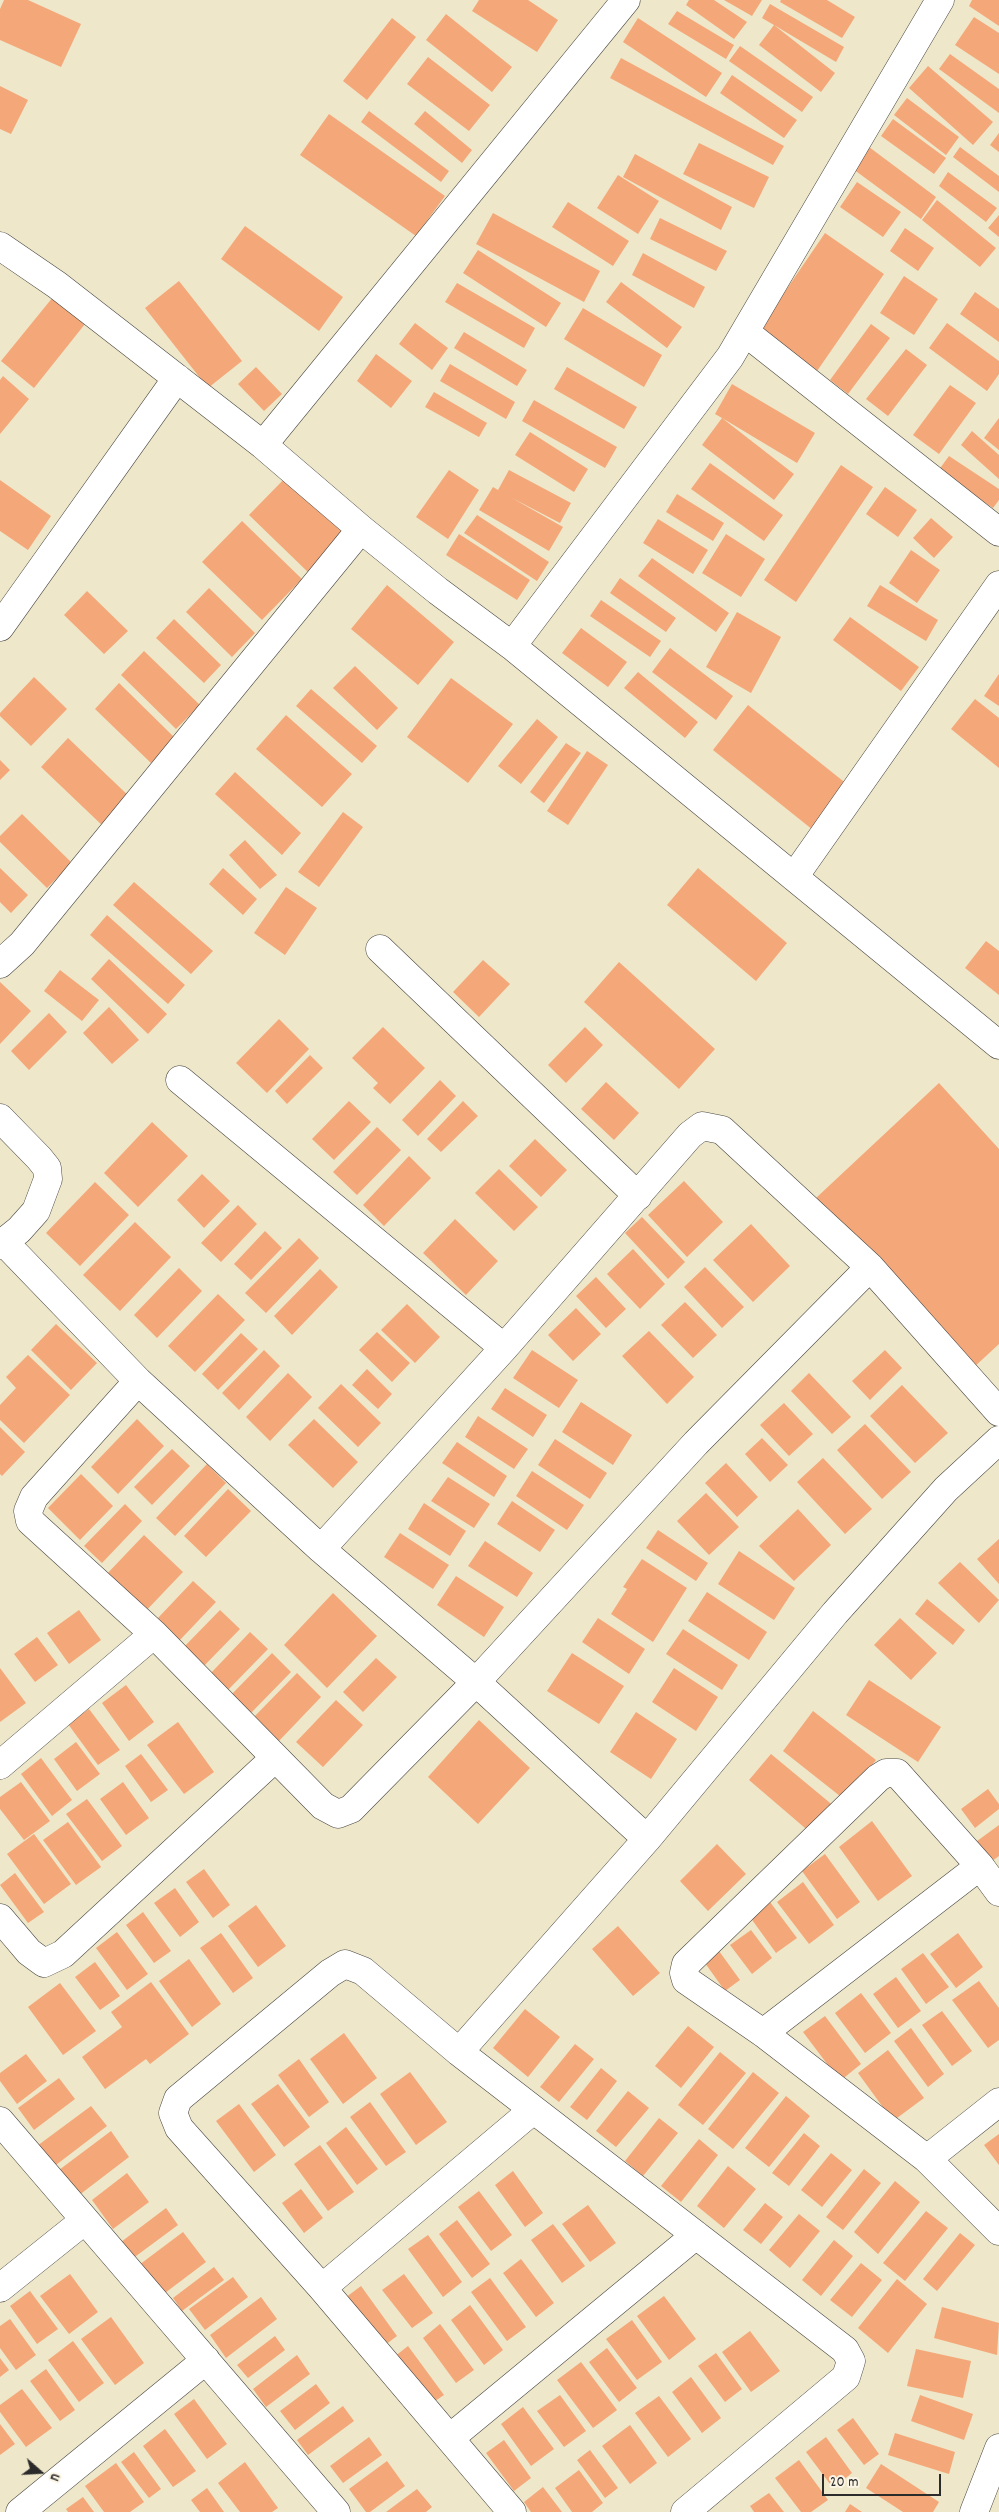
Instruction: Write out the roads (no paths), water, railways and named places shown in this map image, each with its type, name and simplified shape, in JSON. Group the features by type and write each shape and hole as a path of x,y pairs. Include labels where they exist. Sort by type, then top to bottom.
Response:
{"street":[{"path":"263,445 626,0"},
{"path":"512,646 730,357 940,0"},
{"path":"0,246 57,285 263,445 361,529 438,591 512,646 999,1045"},
{"path":"745,332 999,532"},
{"path":"0,627 177,378"},
{"path":"0,964 22,944 361,529"},
{"path":"794,877 999,585"},
{"path":"380,950 638,1196"},
{"path":"180,1080 504,1348"},
{"path":"0,1118 47,1168 48,1179 36,1212 2,1243 138,1381 321,1549 476,1682 647,1839"},
{"path":"321,1549 504,1348 690,1135 702,1126 722,1130 870,1267 999,1412"},
{"path":"138,1381 34,1497 28,1511 30,1521 154,1634 323,1806 338,1814 351,1809 476,1682 696,1443 870,1267"},
{"path":"459,2052 647,1839 835,1613 946,1489 999,1440"},
{"path":"0,1765 154,1634"},
{"path":"0,1918 29,1952 44,1963 63,1954 275,1758"},
{"path":"999,1892 980,1866 897,1773 886,1773 878,1778 686,1964 684,1972 686,1980 763,2033 927,2160 999,2232"},
{"path":"763,2033 980,1866"},
{"path":"512,2512 322,2288 178,2128 173,2113 178,2099 330,1973 345,1964 363,1971 459,2052 845,2350 851,2361 846,2377 685,2512"},
{"path":"927,2160 999,2102"},
{"path":"322,2288 533,2110"},
{"path":"0,2122 336,2512"},
{"path":"0,2288 85,2220"},
{"path":"450,2438 696,2236"},
{"path":"20,2512 206,2360"},
{"path":"974,2512 999,2448"}]}
